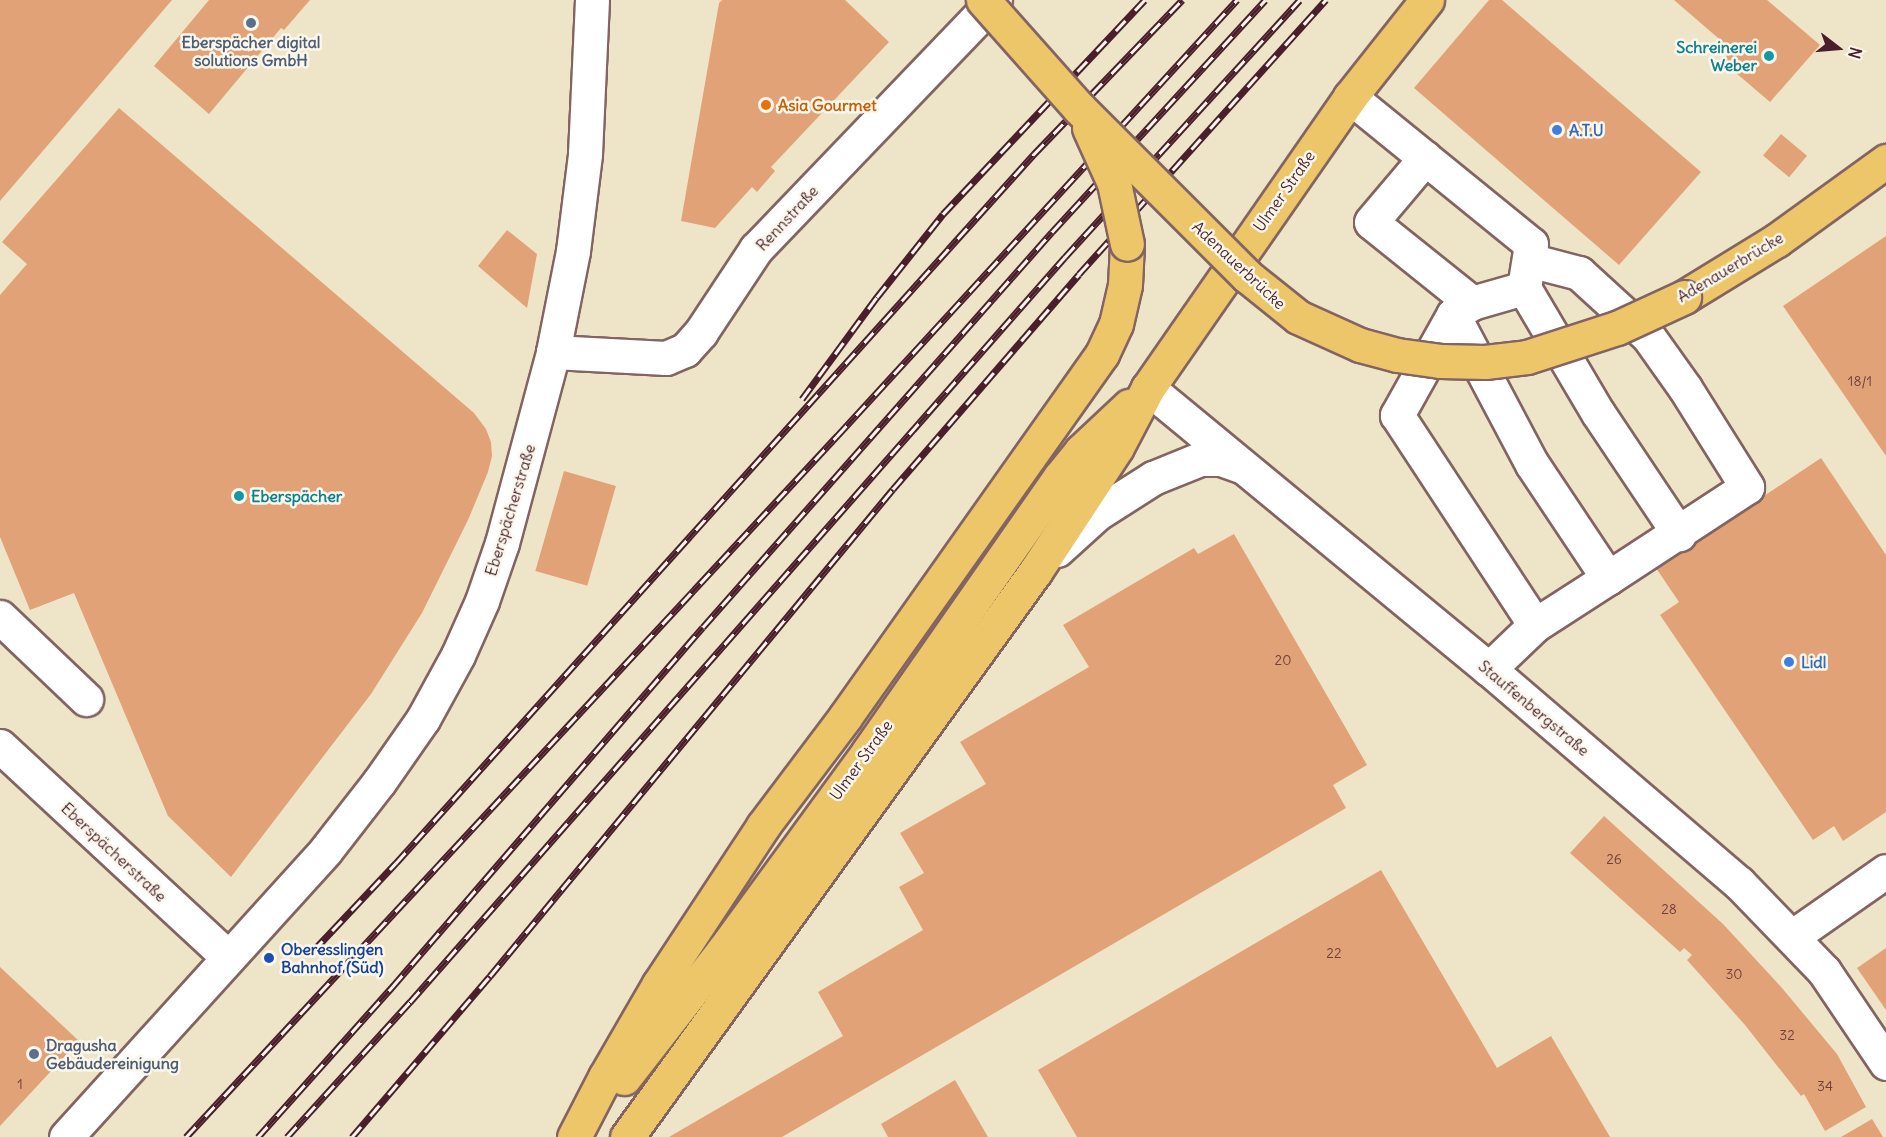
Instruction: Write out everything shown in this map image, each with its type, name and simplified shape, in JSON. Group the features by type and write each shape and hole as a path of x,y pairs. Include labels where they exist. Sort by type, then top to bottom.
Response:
{"main road":[{"name":"Adenauerbrücke","path":"983,0 1079,108 1246,276 1289,311 1360,345 1397,355 1440,362 1485,362 1527,357 1617,328 1684,297 1777,240 1886,161"},
{"name":"Ulmer Straße","path":"627,1137 1035,572 1117,447 1148,388 1350,98 1427,0"},
{"path":"576,1137 605,1077 693,929 763,826 845,717 1102,354 1116,324 1125,285 1127,244 1113,183 1079,108"},
{"name":"Ulmer Straße","path":"576,1137 723,951 868,752 1060,477 1081,451 1148,388"}],"street":[{"name":"Eberspächerstraße","path":"0,746 234,951 326,850 379,782 423,719 458,655 482,601 502,543 553,352 573,251 585,154 592,0"},
{"name":"Rennstraße","path":"553,352 666,358 685,350 701,332 756,249 995,0"},
{"path":"1350,98 1531,244 1527,274 1598,413 1679,534"},
{"path":"1425,158 1371,222 1462,309 1532,464 1608,578"},
{"path":"1489,669 1535,625 1747,488 1685,388 1648,336 1579,273 1527,274 1462,309 1396,415 1535,625"},
{"name":"Stauffenbergstraße","path":"1148,388 1489,669 1699,848 1792,936 1824,971 1886,1063"},
{"name":"Ulmer Straße","path":"1035,572 1075,531 1098,513 1153,478 1200,459 1221,459 1247,469"},
{"path":"0,617 86,699"},
{"path":"1792,936 1886,871"},
{"path":"66,1137 234,951"}],"building":[{"path":"0,0 172,0 0,201"},
{"path":"209,0 310,0 284,30 281,28 209,114 154,66"},
{"name":"Asia Gourmet","path":"722,0 845,0 889,42 771,167 775,171 757,192 752,187 715,228 681,221 719,3"},
{"name":"A.T.U","path":"1489,0 1502,0 1701,172 1619,265 1414,88"},
{"name":"Schreinerei Weber","path":"1674,0 1767,0 1820,45 1770,102 1722,61 1732,50"},
{"name":"Eberspächer","path":"119,108 474,413 486,429 491,442 492,456 488,472 468,520 422,613 371,694 231,877 168,816 74,593 30,610 0,537 0,295 27,264 2,242"},
{"path":"1781,134 1807,156 1789,177 1763,155"},
{"path":"507,230 537,254 527,308 478,266"},
{"path":"1886,236 1886,456 1783,306"},
{"name":"Lidl","path":"1821,458 1886,555 1886,812 1843,841 1834,826 1813,840 1660,615 1679,602 1656,568"},
{"path":"564,471 616,486 587,586 535,571"},
{"path":"1234,534 1367,765 1333,785 1346,808 782,1137 669,1137 843,1036 818,992 923,930 899,887 924,873 900,833 986,784 960,742 1089,667 1063,625 1194,548 1198,554"},
{"path":"1604,816 1723,924 1782,988 1837,1054 1866,1107 1825,1131 1804,1094 1801,1096 1745,1025 1687,960 1692,955 1684,948 1680,952 1570,853"},
{"path":"1381,870 1497,1068 1551,1036 1610,1137 1077,1137 1038,1070"},
{"path":"1886,948 1886,1010 1857,968"},
{"path":"0,967 79,1041 0,1126"},
{"path":"955,1080 988,1137 888,1137 881,1124"},
{"path":"1872,1119 1883,1137 1841,1137"}],"railway":[{"path":"802,399 877,297 943,214 1145,0"},
{"path":"313,951 396,863 1034,154 1182,0"},
{"path":"186,1137 837,436 1237,0"},
{"path":"258,1137 393,986 703,627 1052,232 1265,0"},
{"path":"287,1137 410,1002 1065,257 1300,0"},
{"path":"352,1137 490,976 893,489 1079,274 1326,0"}],"place":[{"name":"Eberspächer digital solutions GmbH","path":"251,23"},
{"name":"Schreinerei Weber","path":"1769,56"},
{"name":"Asia Gourmet","path":"766,105"},
{"name":"A.T.U","path":"1557,130"},
{"name":"Eberspächer","path":"239,496"},
{"name":"Lidl","path":"1789,662"},
{"name":"Oberesslingen Bahnhof (Süd)","path":"269,958"},
{"name":"Dragusha Gebäudereinigung","path":"34,1054"}]}
